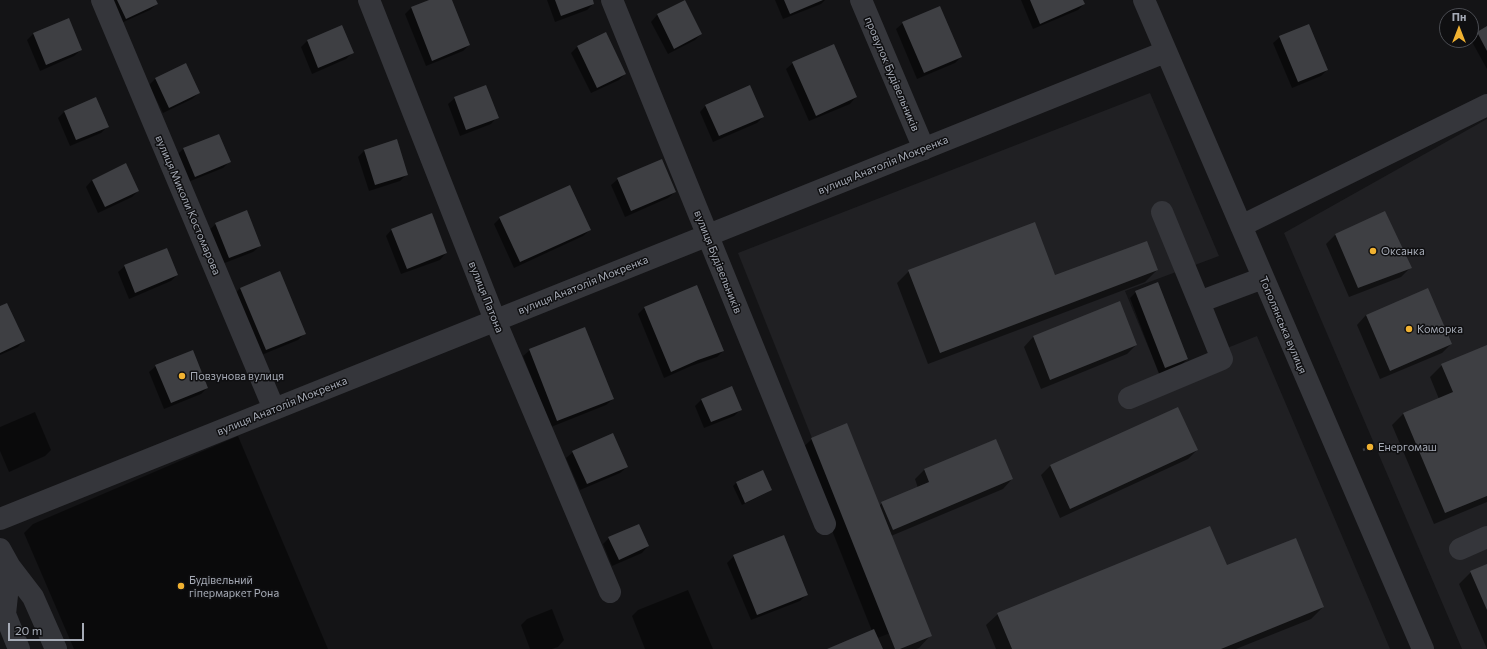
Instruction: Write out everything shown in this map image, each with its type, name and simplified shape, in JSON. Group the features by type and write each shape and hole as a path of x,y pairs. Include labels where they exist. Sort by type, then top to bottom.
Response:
{"street":[{"name":"вулиця Миколи Костомарова","path":"102,0 274,409"},
{"name":"вулиця Патона","path":"369,0 495,320 610,592"},
{"name":"вулиця Будівельників","path":"612,0 825,524"},
{"name":"провулок Будівельників","path":"861,0 924,149"},
{"name":"Тополянська вулиця","path":"1144,0 1165,52 1423,649"},
{"name":"вулиця Анатолія Мокренка","path":"0,519 1165,52"},
{"path":"1240,226 1487,104"},
{"path":"1129,398 1222,359 1162,212"},
{"path":"1199,302 1263,278"},
{"path":"1460,549 1487,537"},
{"path":"3,563 5,614 20,649"},
{"path":"3,563 33,598 56,649"}],"shaded area":[{"path":"1150,93 1219,256 1125,291 1160,375 1257,336 1390,649 850,649 890,633 738,253"},
{"path":"1487,119 1487,649 1462,649 1284,233"}],"building":[{"path":"117,0 156,0 158,4 126,19"},
{"path":"429,0 452,0 470,45 432,61 411,7"},
{"path":"555,0 593,0 594,4 561,16"},
{"path":"685,0 702,34 674,49 657,14"},
{"path":"784,0 823,0 790,14"},
{"path":"1030,0 1083,0 1085,4 1040,24"},
{"path":"940,6 962,57 924,73 902,22"},
{"path":"69,18 82,50 46,65 33,33"},
{"path":"1309,24 1328,70 1298,82 1279,36"},
{"path":"342,25 354,53 318,68 307,40"},
{"path":"1487,26 1487,51 1479,36 1479,31"},
{"path":"606,32 626,74 597,88 577,46"},
{"path":"834,44 857,97 816,116 792,62"},
{"path":"186,63 200,93 169,108 155,78"},
{"path":"486,85 499,118 466,130 454,97"},
{"path":"750,85 764,117 719,136 705,105"},
{"path":"96,97 109,127 76,140 64,111"},
{"path":"219,134 231,162 195,177 183,148"},
{"path":"397,139 408,175 375,185 364,150"},
{"path":"662,159 676,192 631,211 617,178"},
{"path":"126,163 139,191 105,207 92,180"},
{"path":"570,185 591,230 520,262 499,217"},
{"path":"247,210 261,246 229,258 215,223"},
{"name":"Оксанка","path":"1385,211 1412,268 1358,288 1335,234"},
{"path":"432,213 447,253 407,269 391,229"},
{"path":"1035,222 1055,275 1147,241 1158,270 940,353 908,270"},
{"path":"167,248 178,275 135,293 124,265"},
{"path":"280,271 306,334 266,350 240,288"},
{"path":"1158,282 1188,359 1165,368 1135,291"},
{"path":"697,285 724,351 698,360 671,372 644,307"},
{"name":"Коморка","path":"1428,288 1452,344 1390,371 1366,315"},
{"path":"1120,301 1137,345 1050,380 1033,336"},
{"path":"7,303 25,341 0,353 0,306"},
{"path":"585,327 614,399 557,421 529,349"},
{"path":"1487,345 1487,496 1445,513 1403,413 1453,392 1441,364"},
{"name":"Повзунова вулиця","path":"193,350 208,388 171,403 155,365"},
{"path":"732,386 742,410 711,422 701,399"},
{"path":"1178,407 1198,450 1070,509 1050,465"},
{"path":"847,423 932,636 900,649 895,649 811,438"},
{"path":"613,433 628,467 587,484 572,451"},
{"path":"996,439 1013,479 893,530 881,502 929,482 924,469"},
{"path":"763,470 772,490 745,503 736,482"},
{"path":"639,524 649,546 619,560 608,537"},
{"path":"1210,526 1227,565 1296,538 1324,607 1221,649 1012,649 997,613"},
{"path":"784,535 808,595 757,615 733,555"},
{"path":"1487,564 1487,610 1470,571"},
{"path":"874,629 883,649 827,649"}],"place":[{"name":"Оксанка","path":"1373,251"},
{"name":"Коморка","path":"1409,329"},
{"name":"Повзунова вулиця","path":"182,376"},
{"name":"Енергомаш","path":"1370,447"},
{"name":"Будівельний гіпермаркет Рона","path":"181,586"}]}
